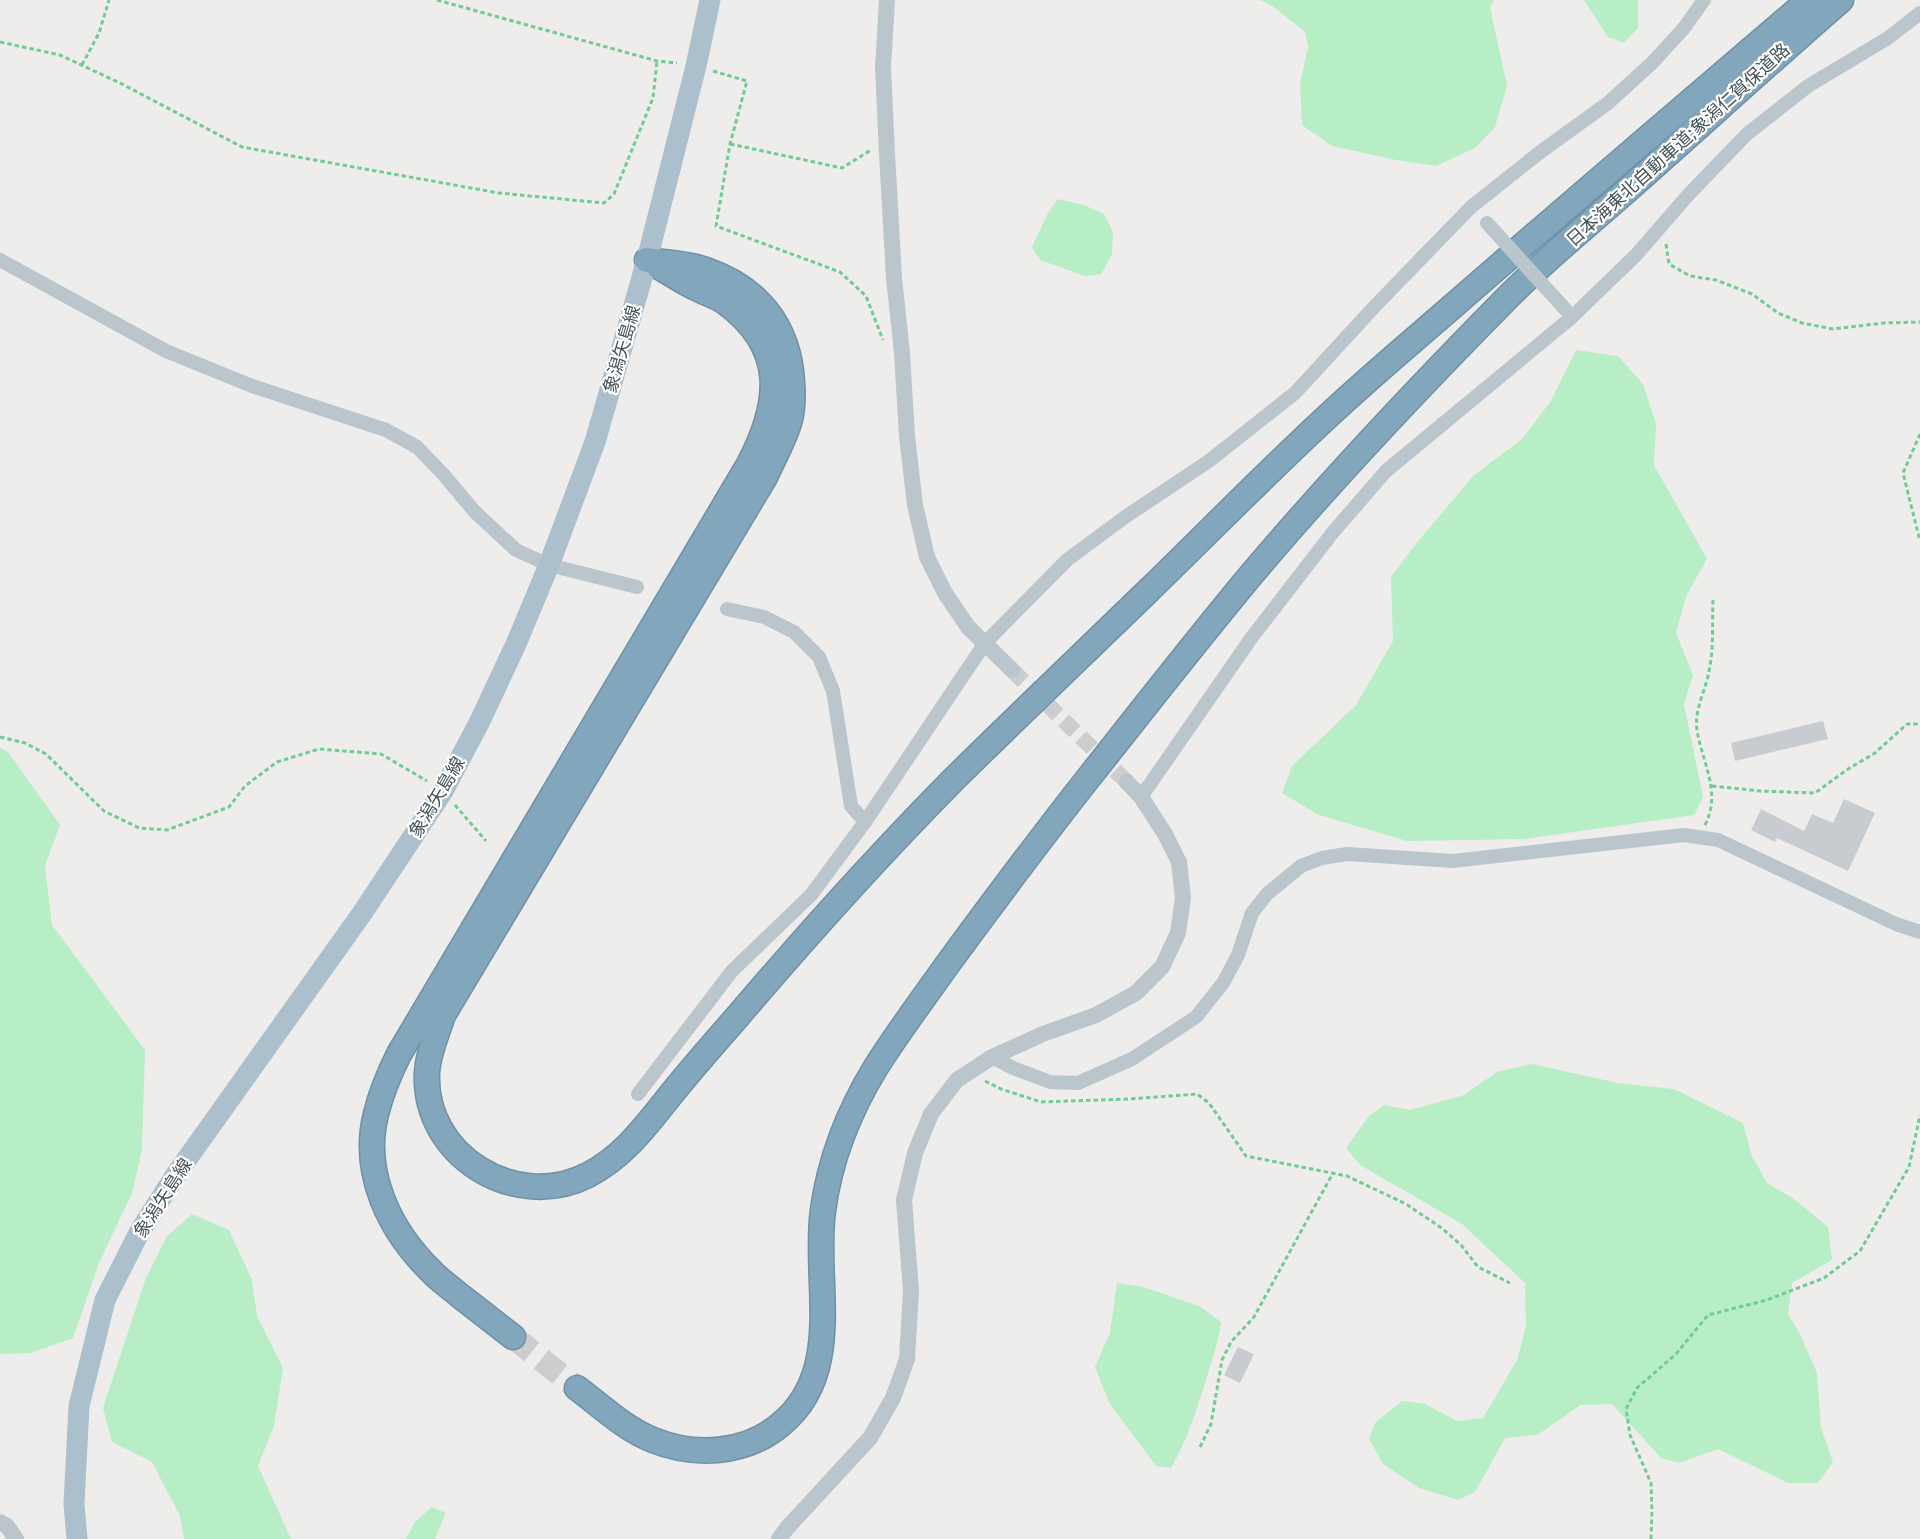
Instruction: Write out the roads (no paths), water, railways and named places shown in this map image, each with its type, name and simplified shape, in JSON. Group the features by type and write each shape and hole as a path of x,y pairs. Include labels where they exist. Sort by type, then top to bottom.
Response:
{"highway":[{"name":"日本海東北自動車道;象潟仁賀保道路","path":"647,260 704,269 732,281 753,295 771,315 784,339 791,364 793,393 789,421 765,477 443,1015 432,1047 427,1075 431,1104 439,1127 455,1150 477,1168 504,1182 532,1187 558,1186 584,1178 612,1162 640,1134 788,957 866,871 955,779 1340,405 1497,267 1809,0"},
{"name":"日本海東北自動車道;象潟仁賀保道路","path":"577,1388 623,1423 651,1439 678,1448 706,1451 731,1448 759,1438 782,1424 801,1402 813,1378 821,1349 824,1320 820,1254 822,1216 828,1177 841,1136 857,1099 878,1065 1013,874 1253,572 1383,427 1515,291 1842,0"},
{"path":"513,1337 432,1273 407,1245 387,1214 376,1180 372,1150 375,1116 384,1084 404,1044 748,466 771,413 773,388 770,362 760,338 744,317 723,300 695,288 647,260"}],"main road":[{"name":"象潟矢島線","path":"77,1539 74,1504 79,1406 105,1300 140,1231 177,1173 363,912 442,791 480,721 549,565 595,442 647,260 696,66 710,0"}],"street":[{"path":"887,0 883,68 886,141 894,278 915,505 927,557 945,593 968,627 1012,669"},
{"path":"638,1094 732,971 811,895 865,822 985,643 1067,560 1125,517 1209,461 1295,393 1376,304 1471,207 1539,153 1608,103 1652,63 1684,28 1704,0"},
{"path":"1141,797 1252,638 1334,531 1386,471 1636,255 1689,194 1747,134 1808,86 1888,38 1920,13"},
{"path":"1471,207 1569,313"},
{"path":"0,260 166,351 252,386 386,430 417,447 475,512 516,550 549,565 637,587"},
{"path":"727,609 764,617 784,627 794,633 819,657 833,691 851,806 865,822"},
{"path":"779,1539 870,1438 893,1398 907,1359 910,1291 904,1200 915,1153 931,1114 957,1080 992,1057 1043,1034 1096,1016 1136,993 1162,967 1178,933 1183,898 1179,862 1165,834 1141,797 1127,782"},
{"path":"992,1057 1050,1082 1078,1083 1132,1059 1196,1017 1223,983 1238,955 1252,913 1267,894 1301,866 1322,858 1347,854 1453,861 1684,835 1700,837 1718,840 1896,924 1920,932"},
{"path":"0,1522 7,1526 16,1539"}],"tunnel":[{"path":"1012,670 1127,782"},
{"path":"513,1337 577,1388"}]}
